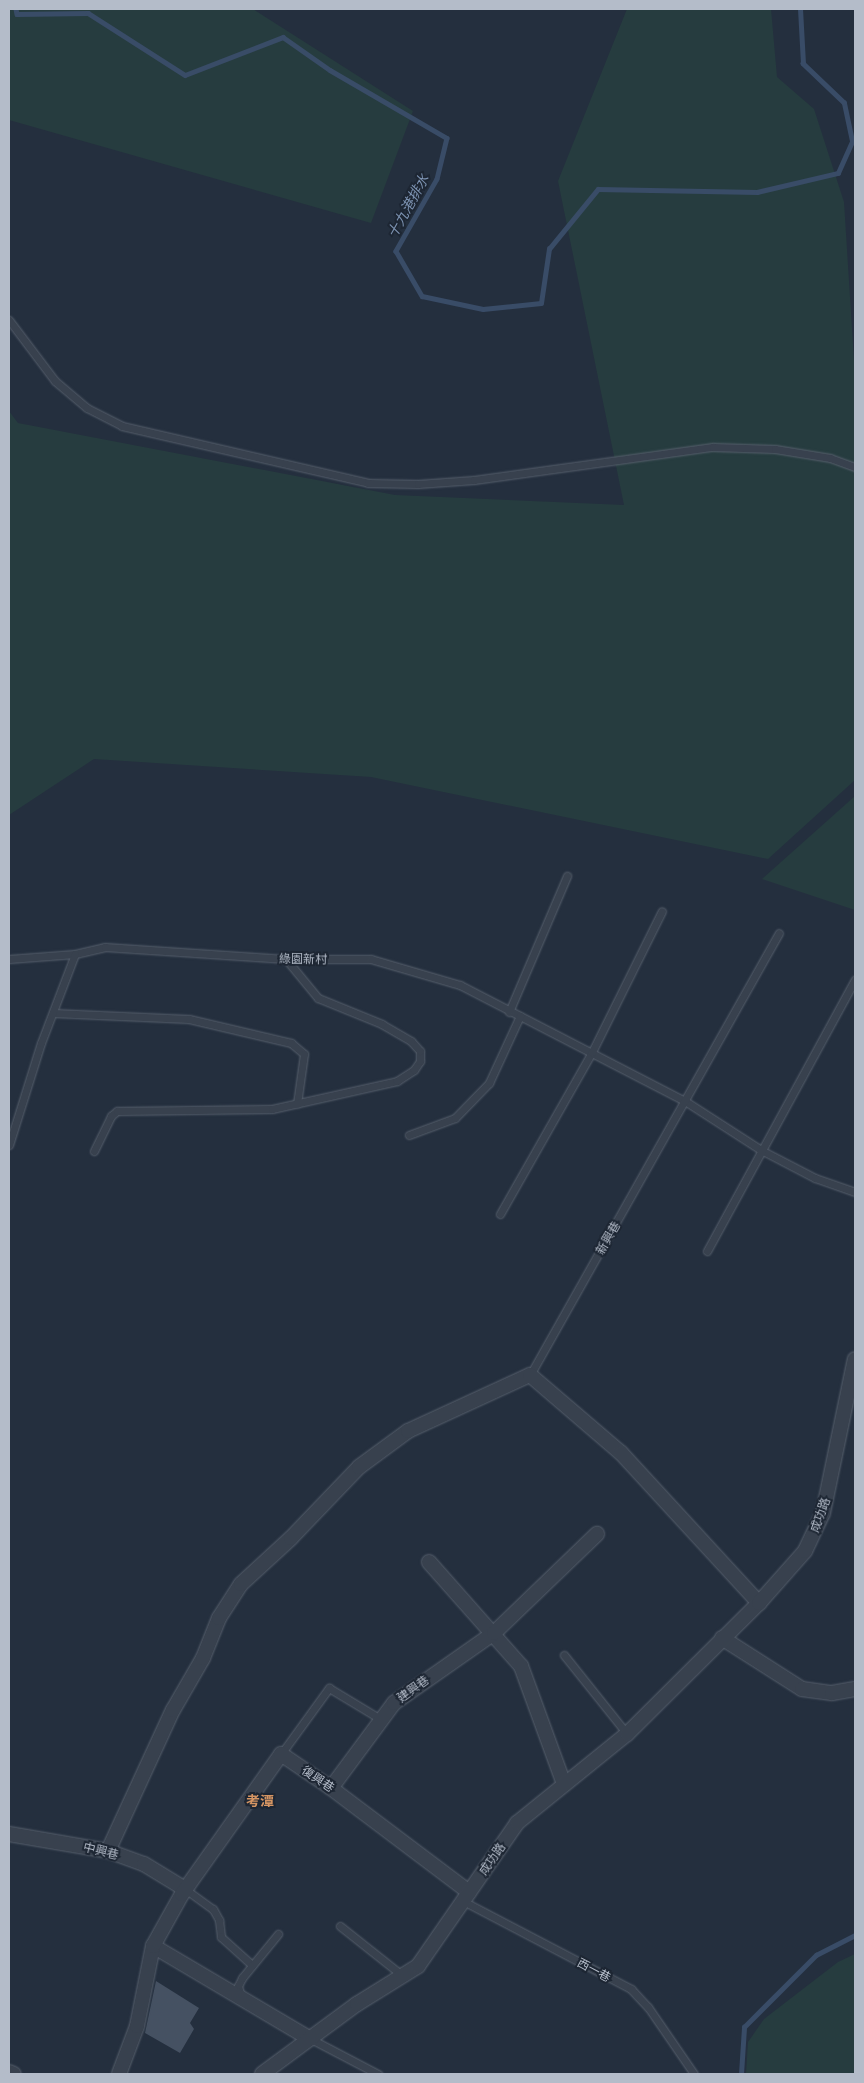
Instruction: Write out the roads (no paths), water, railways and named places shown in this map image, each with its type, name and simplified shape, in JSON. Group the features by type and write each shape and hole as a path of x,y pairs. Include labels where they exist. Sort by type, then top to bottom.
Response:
{"street":[{"name":"成功路","path":"262,2074 310,2038 418,1966 518,1823 627,1734 759,1603 805,1551 823,1513 855,1360"},
{"path":"108,1851 173,1710 203,1658 219,1618 241,1584 292,1538 359,1467 408,1431 530,1375 620,1453 759,1603"},
{"name":"建興巷","path":"331,1788 401,1697 494,1633 597,1534"},
{"path":"429,1562 494,1633 521,1666 564,1784"},
{"path":"722,1638 802,1689 832,1693 855,1690"},
{"path":"119,2074 137,2026 153,1946 185,1890 281,1754"},
{"name":"復興巷","path":"281,1754 331,1788 466,1897"},
{"name":"中興巷","path":"9,1834 108,1851 144,1864 185,1890"},
{"path":"153,1946 246,2003 310,2038"},
{"path":"9,2072 14,2074"}],"lane":[{"path":"9,320 55,381 87,408 122,426 368,483 418,484 474,480 713,447 774,450 830,458 855,467"},
{"path":"509,1012 567,876"},
{"path":"500,1214 592,1052 662,911"},
{"name":"新興巷","path":"530,1375 779,934"},
{"name":"綠園新村","path":"9,959 75,954 105,947 286,959 371,959 460,985 509,1012 592,1052"},
{"path":"9,1145 52,1013 75,954"},
{"path":"94,1151 111,1116 117,1111 272,1109 397,1081 414,1070 420,1062 420,1051 411,1040 382,1024 318,998 286,959"},
{"path":"706,1251 855,980"},
{"path":"52,1013 189,1019 290,1043 304,1054 297,1104"},
{"path":"409,1135 455,1118 489,1083 520,1016"},
{"path":"592,1052 686,1101 761,1150 815,1178 855,1192"},
{"path":"564,1655 627,1734"},
{"path":"281,1754 329,1688 382,1720"},
{"path":"185,1890 213,1909 220,1920 221,1937 252,1966"},
{"name":"西一巷","path":"466,1897 631,1989 648,2007 694,2074"},
{"path":"340,1926 403,1976"},
{"path":"246,2003 238,1986 278,1934"},
{"path":"310,2038 378,2074"}],"waterway":[{"name":"十九港排水","path":"16,9 17,14 88,13 185,75 283,37 330,70 447,138 437,179 396,251 422,296 483,309 541,303 549,249 598,189 757,192 838,173 852,141 844,103 803,64 800,9"},
{"path":"741,2074 744,2027 816,1955 855,1935"}],"district":[{"name":"考潭","path":"260,1801"}]}
